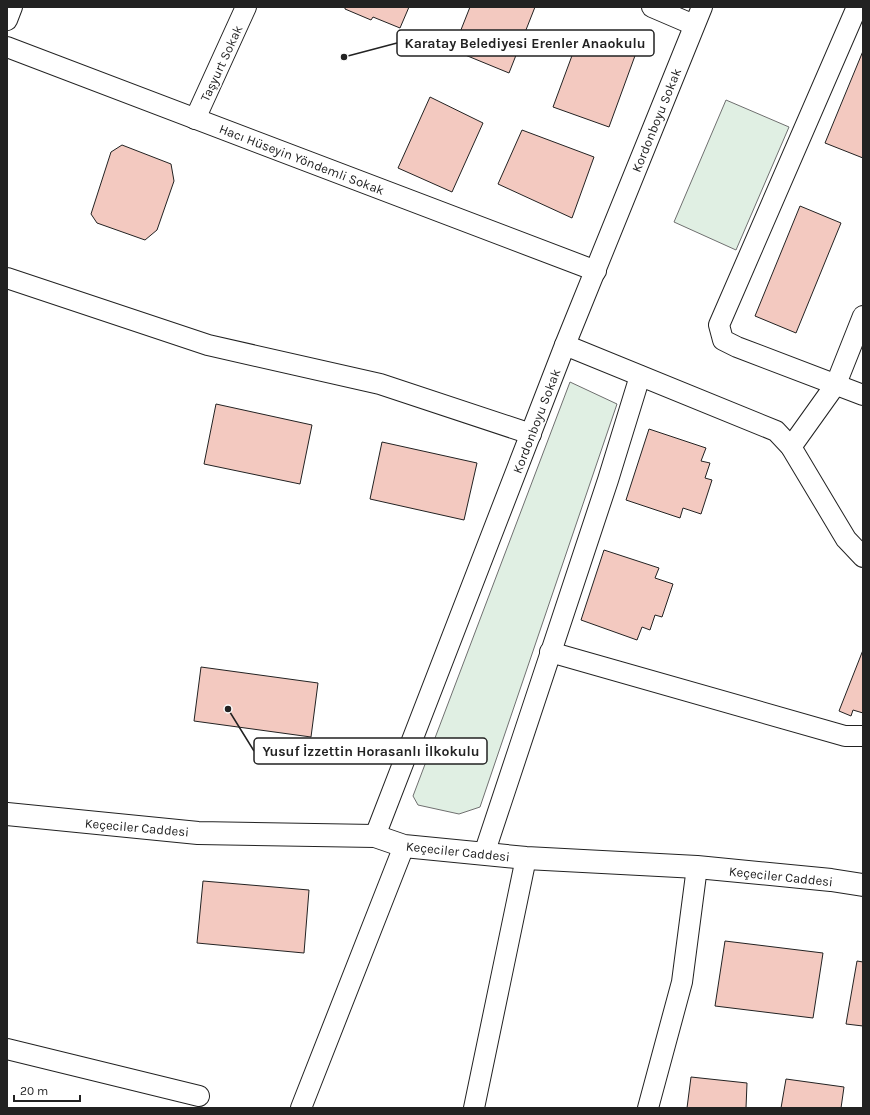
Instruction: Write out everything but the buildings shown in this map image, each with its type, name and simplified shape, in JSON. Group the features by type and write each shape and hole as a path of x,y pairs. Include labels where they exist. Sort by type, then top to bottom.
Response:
{"street":[{"path":"7,20 12,7"},
{"name":"Taşyurt Sokak","path":"195,119 246,7"},
{"path":"652,7 698,16"},
{"path":"857,7 719,325 723,340 737,347 863,395"},
{"name":"Kordonboyu Sokak","path":"375,836 565,345 698,16"},
{"name":"Hacı Hüseyin Yöndemli Sokak","path":"7,47 596,271"},
{"path":"7,278 208,345 380,384 531,434"},
{"path":"791,447 836,384 863,316"},
{"path":"565,345 776,431 791,447 846,539 863,557"},
{"path":"484,854 608,480 640,376"},
{"path":"550,652 845,736 863,736"},
{"name":"Keçeciler Caddesi","path":"7,814 198,833 375,836 404,846 526,858 697,867 831,880 863,885"},
{"path":"301,1108 404,846"},
{"path":"474,1108 526,858"},
{"path":"648,1108 682,982 697,867"},
{"path":"7,1049 199,1096"}],"green space":[{"path":"726,100 789,127 736,250 674,222"},
{"path":"570,382 617,404 480,807 459,814 418,805 413,796"}],"place":[{"name":"Karatay Belediyesi Erenler Anaokulu","path":"344,57"},
{"name":"Yusuf İzzettin Horasanlı İlkokulu","path":"228,709"}]}
